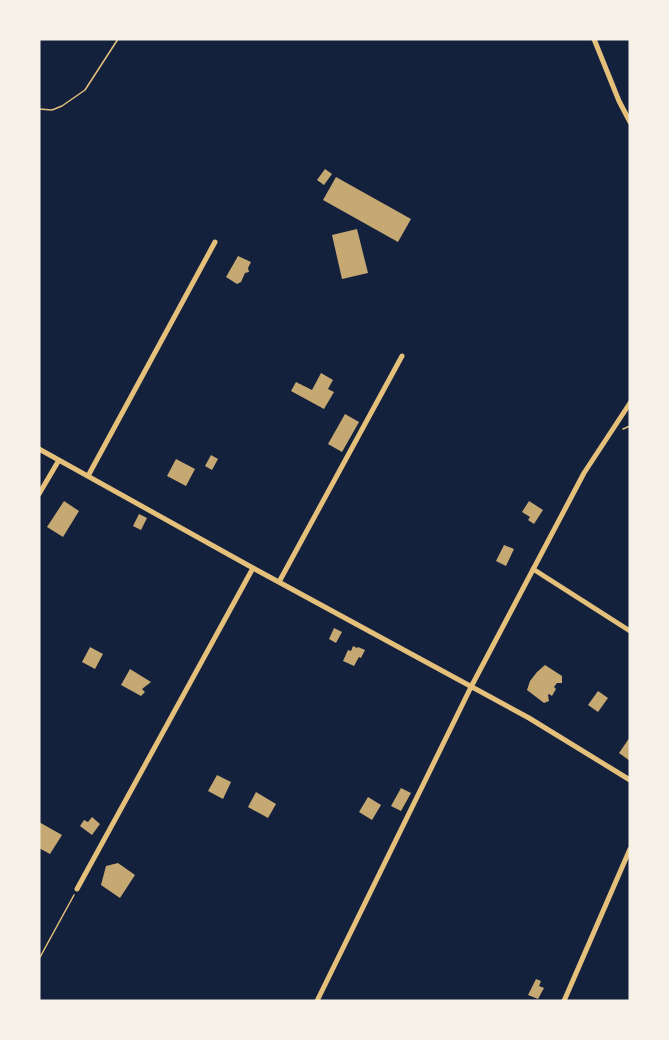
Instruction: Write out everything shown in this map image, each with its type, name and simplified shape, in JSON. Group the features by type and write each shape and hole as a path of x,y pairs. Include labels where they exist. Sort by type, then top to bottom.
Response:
{"street":[{"path":"594,39 630,122"},
{"path":"88,476 215,242"},
{"path":"279,582 402,356"},
{"path":"317,1001 471,687 584,473 630,403"},
{"path":"39,449 529,718 630,780"},
{"path":"39,494 59,460"},
{"path":"77,889 253,568"},
{"path":"533,569 630,631"},
{"path":"564,1001 630,849"}],"path":[{"path":"39,109 52,110 62,106 85,90 118,39"},
{"path":"39,959 77,889"}],"building":[{"path":"325,169 332,174 324,185 317,180"},
{"path":"336,177 411,219 398,242 323,200"},
{"path":"357,229 368,273 342,279 332,235"},
{"path":"238,256 251,262 249,272 245,273 241,282 237,284 226,277"},
{"path":"321,373 333,380 328,389 334,392 324,409 291,391 296,382 312,390"},
{"path":"345,414 359,422 342,452 328,444"},
{"path":"211,455 218,459 212,470 205,466"},
{"path":"176,459 195,469 186,486 167,476"},
{"path":"64,501 79,511 63,537 47,527"},
{"path":"529,501 543,510 534,524 528,520 530,517 522,512"},
{"path":"139,514 147,518 141,530 133,526"},
{"path":"504,545 514,549 506,566 496,561"},
{"path":"334,628 342,632 336,643 329,639"},
{"path":"353,646 365,650 354,666 343,661 348,650 351,651"},
{"path":"90,647 103,654 95,669 82,662"},
{"path":"545,665 562,676 562,683 557,683 552,696 548,695 549,701 544,703 527,690 530,681"},
{"path":"130,669 151,682 142,689 145,692 141,696 121,685"},
{"path":"598,691 608,698 598,712 588,705"},
{"path":"630,737 630,761 619,753"},
{"path":"217,775 231,782 223,799 208,791"},
{"path":"401,788 411,793 401,811 391,806"},
{"path":"256,792 276,804 268,818 248,807"},
{"path":"368,797 381,805 372,820 359,812"},
{"path":"92,817 100,824 92,835 80,826 84,820 88,822"},
{"path":"39,822 62,835 50,854 39,848"},
{"path":"118,863 135,875 120,898 101,885 106,866"},
{"path":"536,979 541,981 539,986 544,988 538,999 528,995"}]}
